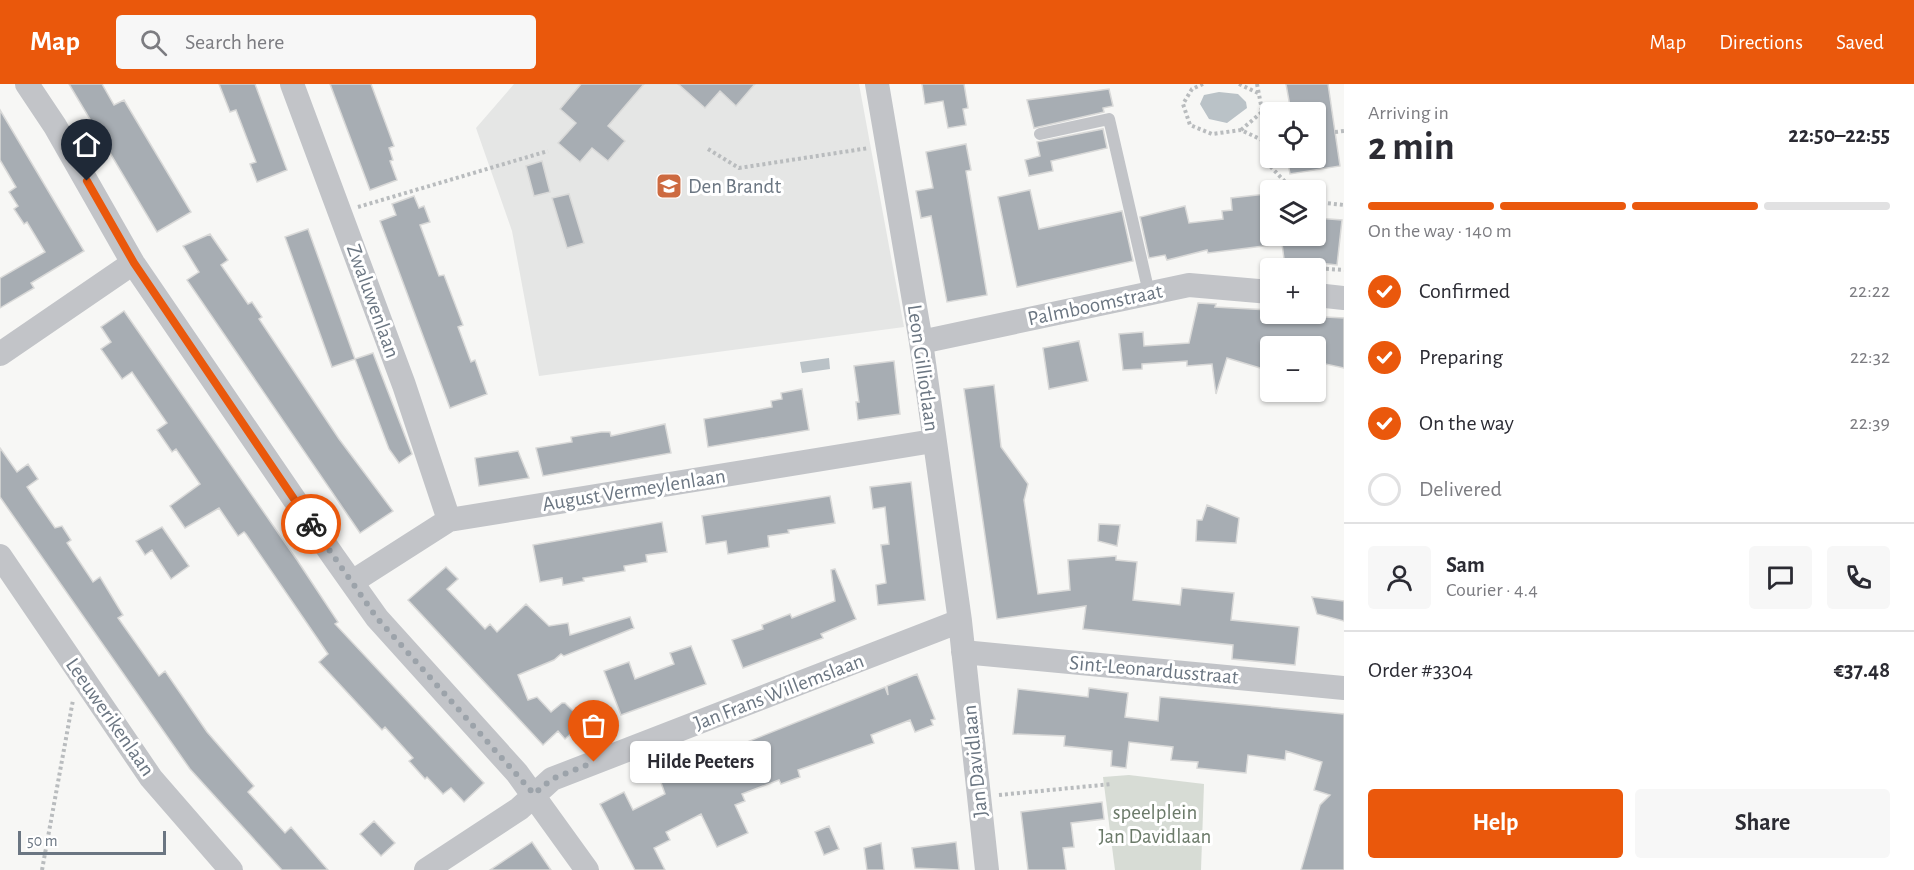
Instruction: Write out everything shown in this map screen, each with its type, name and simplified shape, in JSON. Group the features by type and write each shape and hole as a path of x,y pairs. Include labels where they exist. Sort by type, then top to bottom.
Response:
{"street":[{"path":"27,84 55,126 134,263 248,435 377,618 534,794 587,870"},
{"name":"Zwaluwenlaan","path":"292,84 449,520"},
{"name":"Leon Gilliotlaan","path":"877,84 921,342 963,652"},
{"path":"0,354 134,263"},
{"name":"Palmboomstraat","path":"921,342 1189,285 1260,291"},
{"path":"1326,297 1344,298"},
{"name":"August Vermeylenlaan","path":"352,582 449,520 933,441"},
{"name":"Leeuwerikenlaan","path":"0,556 151,778 231,870"},
{"name":"Jan Frans Willemslaan","path":"534,794 552,779 960,621"},
{"name":"Sint-Leonardusstraat","path":"963,652 1344,688"},
{"name":"Jan Davidlaan","path":"963,652 977,797 987,870"},
{"path":"426,870 519,809 534,794"}],"lane":[{"path":"1040,134 1109,119 1149,293"}],"path":[{"path":"1203,84 1192,89 1183,104 1190,124 1212,135 1240,130 1260,114"},
{"path":"1239,84 1260,94"},
{"path":"1257,84 1261,102"},
{"path":"1240,130 1260,139"},
{"path":"1335,132 1344,131"},
{"path":"708,149 739,168 887,145"},
{"path":"340,212 431,183 548,151"},
{"path":"1272,168 1283,180"},
{"path":"1326,203 1344,205"},
{"path":"1326,269 1344,270"},
{"path":"42,870 74,689 84,681"},
{"path":"977,797 1112,784"}],"shaded area":[{"path":"514,84 859,84 904,327 539,376 512,231 476,128"},
{"path":"1219,92 1238,94 1246,102 1247,108 1227,123 1209,119 1200,104 1204,95"},
{"path":"829,358 830,369 802,373 800,362"}],"green space":[{"name":"speelplein Jan Davidlaan","path":"1129,775 1204,784 1201,870 1115,870 1103,777"}],"building":[{"path":"69,84 102,84 114,105 124,100 191,212 157,232"},
{"path":"219,84 255,84 287,170 257,182 250,164 256,162 236,110 230,112"},
{"path":"330,84 371,84 394,146 389,148 393,160 390,161 397,180 370,190"},
{"path":"581,84 644,84 608,126 625,141 608,161 592,148 580,162 558,143 576,123 560,109"},
{"path":"678,84 755,84 736,106 720,91 705,108"},
{"path":"922,84 964,84 968,108 963,109 966,125 948,128 943,101 925,104"},
{"path":"1286,84 1328,84 1340,166 1290,174 1289,168 1326,168 1326,102 1289,102"},
{"path":"1109,89 1113,106 1103,108 1104,112 1034,128 1027,100"},
{"path":"0,110 84,251 31,283 34,288 0,308 0,278 45,252 27,222 24,224 14,209 18,206 9,192 16,187 0,160"},
{"path":"1103,129 1107,148 1051,161 1053,171 1029,176 1025,160 1040,156 1037,142"},
{"path":"966,144 971,170 966,171 987,295 947,302 931,216 921,218 916,191 933,188 926,152"},
{"path":"542,161 550,192 534,196 526,166"},
{"path":"1030,190 1039,229 1122,211 1133,261 1017,287 998,197"},
{"path":"569,194 584,243 567,248 552,198"},
{"path":"1260,195 1260,246 1264,246 1208,253 1207,250 1167,260 1165,255 1149,258 1140,217 1185,206 1189,223 1223,219 1222,211 1232,210 1231,198"},
{"path":"414,196 419,208 424,206 430,222 420,225 439,276 444,275 463,325 458,327 471,362 475,360 487,394 450,408 380,221 396,215 392,204"},
{"path":"1326,219 1342,220 1337,265 1326,264 1326,258 1284,258 1282,246 1326,246"},
{"path":"308,229 355,359 332,367 285,237"},
{"path":"210,234 228,260 221,265 248,304 252,302 262,317 259,319 339,439 393,511 360,533 187,280 199,272 183,246"},
{"path":"1198,303 1216,304 1215,307 1260,309 1260,324 1326,324 1326,317 1344,318 1344,368 1326,364 1326,336 1260,336 1260,368 1227,358 1216,394 1212,364 1187,366 1187,361 1142,364 1142,369 1123,370 1119,334 1143,332 1144,346 1189,343"},
{"path":"124,311 297,560 338,622 335,624 484,783 464,802 451,788 443,794 427,777 425,779 409,761 413,758 385,727 382,730 319,662 328,654 244,532 238,536 219,508 185,528 170,506 200,484 176,449 172,452 157,430 167,423 132,372 122,379 101,349 111,342 101,327"},
{"path":"1079,341 1088,381 1049,389 1043,348"},
{"path":"373,353 412,454 399,463 389,449 355,359"},
{"path":"894,361 900,414 858,420 856,402 859,402 854,366"},
{"path":"994,385 1001,447 1028,484 1024,500 1038,594 1070,590 1068,560 1116,556 1116,560 1137,562 1133,600 1180,605 1182,588 1234,593 1231,620 1299,627 1295,665 1232,659 1233,645 1083,629 1086,606 997,619 964,389"},
{"path":"802,389 809,430 708,447 704,419 772,407 771,401 782,399 781,393"},
{"path":"665,424 671,453 543,476 536,448 572,442 571,437 601,432 610,432 611,436"},
{"path":"0,448 17,472 28,464 38,479 27,487 37,502 55,528 62,526 71,540 67,543 93,582 100,577 123,615 118,618 159,676 165,671 207,732 254,786 248,792 285,833 291,827 328,870 282,870 190,769 0,497"},
{"path":"518,451 529,478 479,486 475,458"},
{"path":"911,482 925,600 878,605 876,585 886,583 881,545 889,544 885,507 873,509 870,487"},
{"path":"830,496 835,523 788,530 789,533 768,536 769,547 728,554 726,541 706,544 702,516"},
{"path":"1207,505 1239,518 1236,543 1196,541 1197,520 1202,520"},
{"path":"662,522 667,552 646,555 647,562 624,566 625,571 583,578 584,581 563,585 562,578 540,582 533,545"},
{"path":"1099,524 1120,525 1117,546 1098,541"},
{"path":"162,527 189,566 171,579 152,550 145,555 136,541"},
{"path":"446,567 458,579 447,589 485,629 490,624 497,632 526,604 549,626 568,623 570,635 630,617 634,628 564,656 561,654 554,660 518,675 528,700 537,697 551,712 565,703 584,722 565,739 558,731 543,745 408,600"},
{"path":"835,569 856,619 821,634 823,638 743,668 732,640 763,629 762,625 790,614 792,618 835,601 831,570"},
{"path":"1312,597 1344,601 1344,621 1317,614"},
{"path":"691,646 706,684 621,715 604,671 629,662 635,679 674,664 670,653"},
{"path":"917,674 935,719 931,720 933,725 915,732 910,720 871,735 874,743 798,770 800,777 781,784 779,780 742,794 745,801 735,805 748,833 717,847 701,814 666,832 670,840 654,848 665,870 635,870 600,804 624,792 633,810 665,794 659,777 885,687 888,695 887,686"},
{"path":"1089,688 1128,693 1125,717 1158,721 1160,697 1344,714 1344,870 1301,870 1320,805 1330,795 1314,790 1322,762 1286,751 1285,760 1248,755 1246,773 1197,768 1198,762 1171,760 1173,747 1129,742 1126,768 1111,766 1112,751 1064,746 1065,736 1013,734 1018,689 1088,697"},
{"path":"1102,802 1104,819 1071,823 1074,847 1063,848 1066,870 1028,870 1021,812"},
{"path":"374,821 395,843 381,856 360,834"},
{"path":"829,826 839,849 824,855 815,832"},
{"path":"532,842 551,870 490,870"},
{"path":"956,842 959,870 915,868 912,848"},
{"path":"881,843 884,870 867,870 864,848"}],"way so far":[{"path":"311,524 377,618 518,772 534,794 552,779 594,762"}],"place":[{"name":"Den Brandt","path":"669,186"},
{"name":"Hilde Peeters","path":"594,762"}],"route":[{"path":"87,181 134,263 248,435 311,524"}]}
